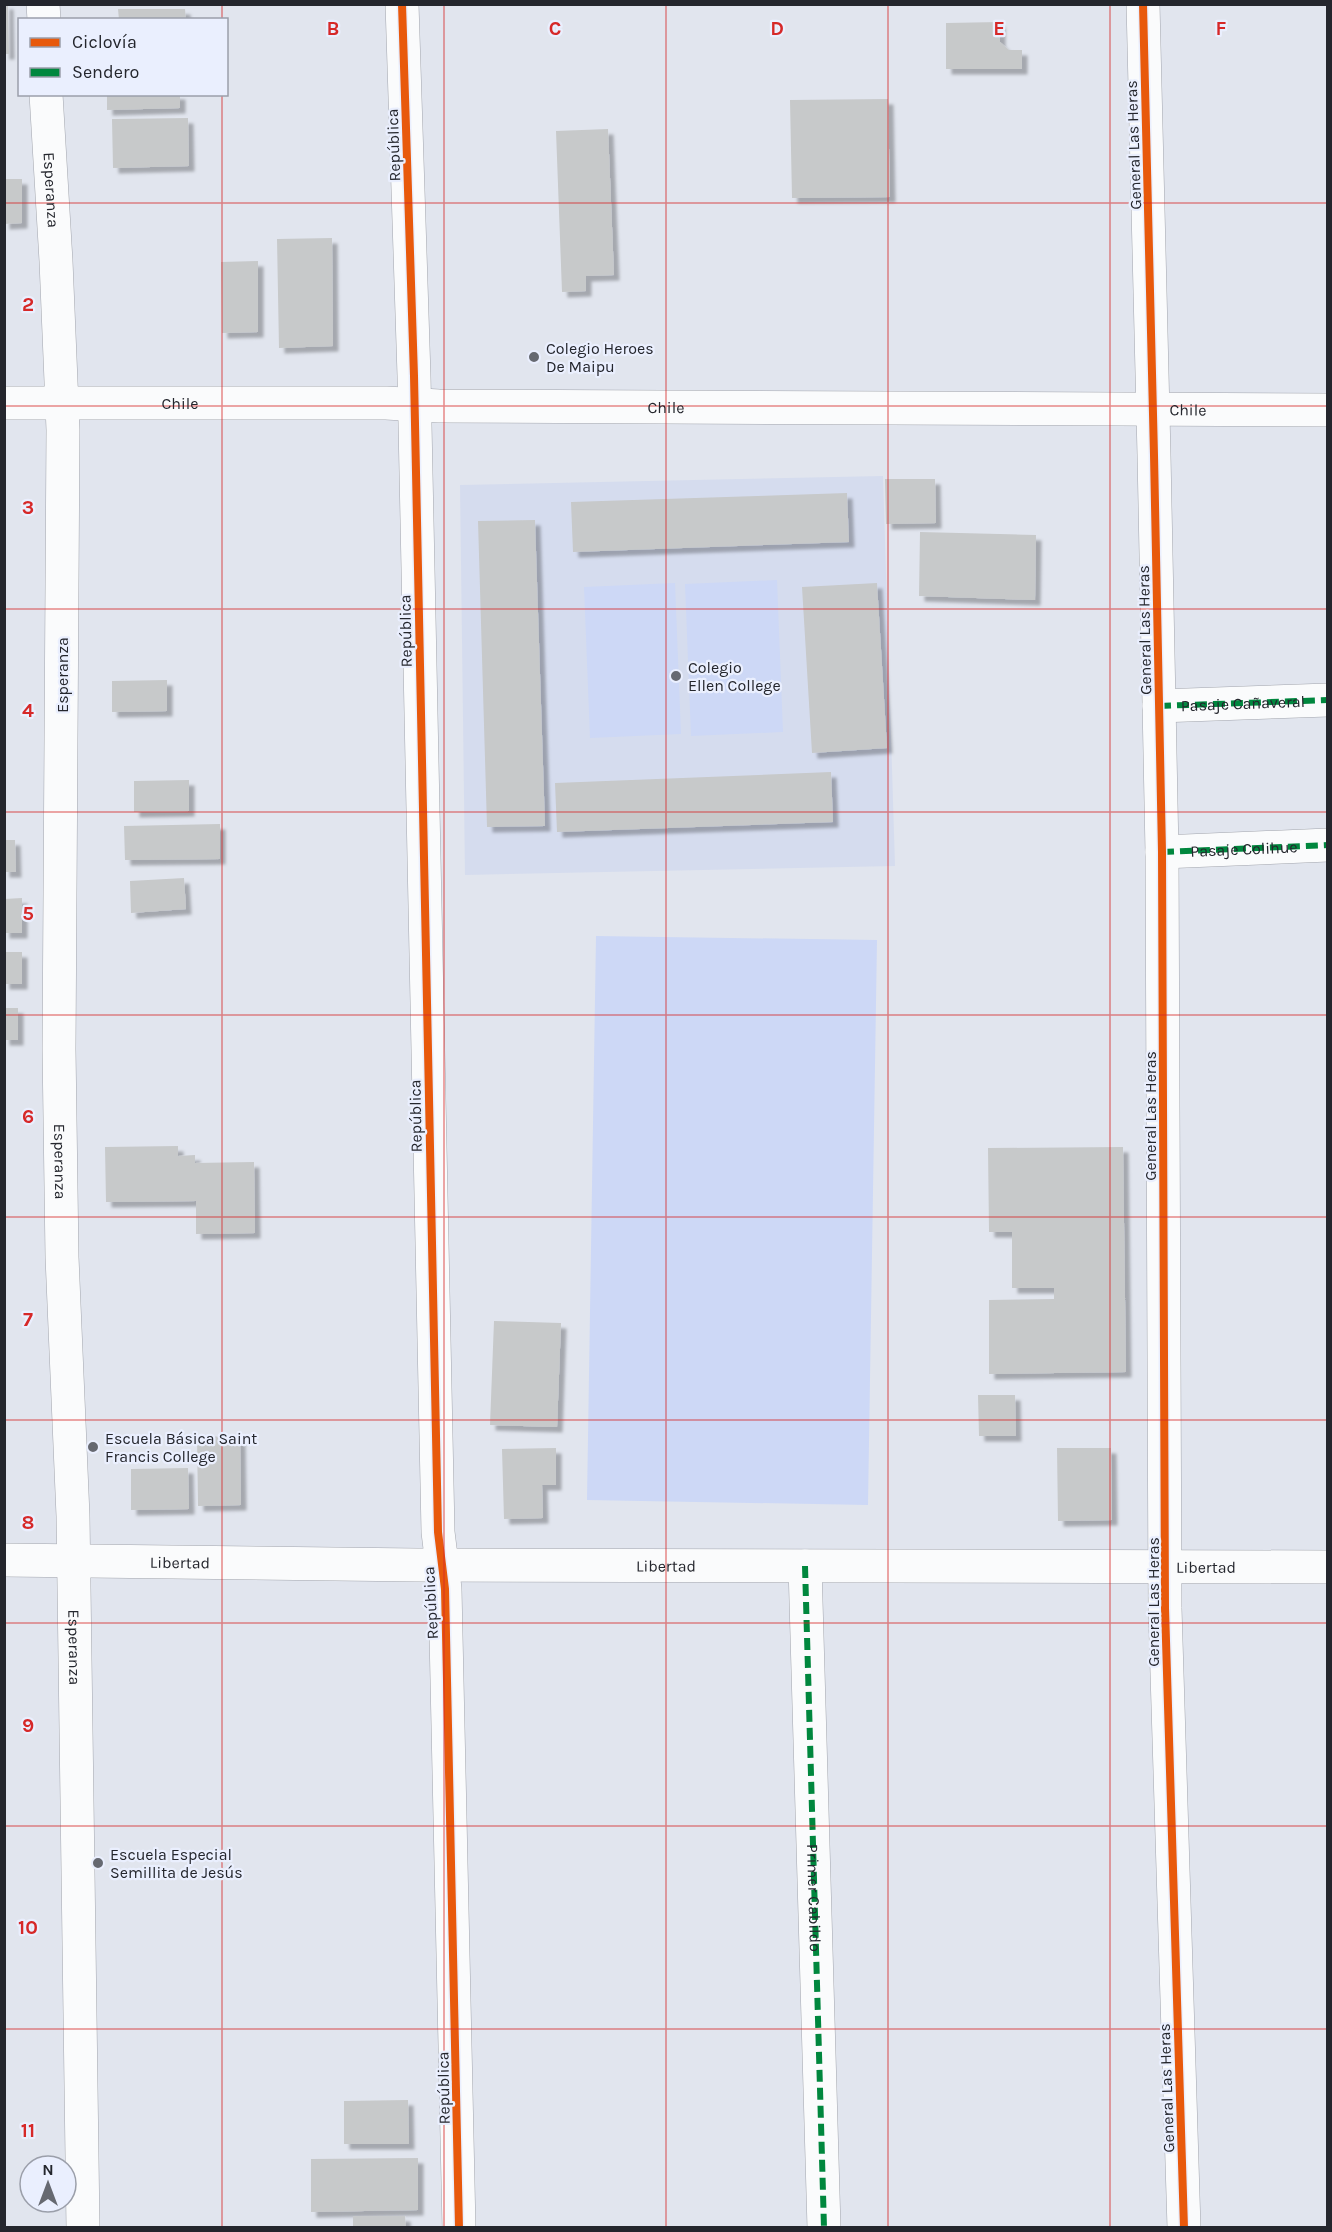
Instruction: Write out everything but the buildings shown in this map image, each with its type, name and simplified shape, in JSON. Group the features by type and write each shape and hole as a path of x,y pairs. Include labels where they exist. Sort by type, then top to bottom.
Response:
{"street":[{"name":"República","path":"402,4 414,405 437,1521 446,1613 459,2228"},
{"name":"General Las Heras","path":"1143,4 1162,852 1165,1567 1184,2228"},
{"name":"Esperanza","path":"46,96 62,403 59,1049 62,1257 73,1560 83,2228"},
{"name":"Chile","path":"4,403 386,403 1153,411 1328,410"},
{"name":"Pasaje Cañaveral","path":"1159,706 1328,700"},
{"name":"Pasaje Colihue","path":"1162,852 1328,845"},
{"name":"Libertad","path":"4,1560 442,1565 1328,1567"},
{"name":"Primer Cabildo","path":"805,1566 824,2228"}],"shaded area":[{"name":"Colegio Ellen College","path":"883,476 895,866 465,875 460,485"},
{"path":"777,580 783,732 691,736 685,584"},
{"path":"675,583 681,734 590,738 584,587"},
{"path":"596,936 877,940 868,1505 587,1500"}],"marked path":[{"path":"1159,706 1328,700"},
{"path":"1162,852 1328,845"},
{"path":"805,1566 824,2228"}],"cycle path":[{"path":"402,4 414,376 438,1532 445,1589 459,2228"},
{"path":"1143,4 1162,852 1165,1608 1184,2228"}],"place":[{"name":"Colegio Heroes De Maipu","path":"534,357"},
{"name":"Colegio Ellen College","path":"676,676"},
{"name":"Escuela Básica Saint Francis College","path":"93,1447"},
{"name":"Escuela Especial Semillita de Jesús","path":"98,1863"}]}
